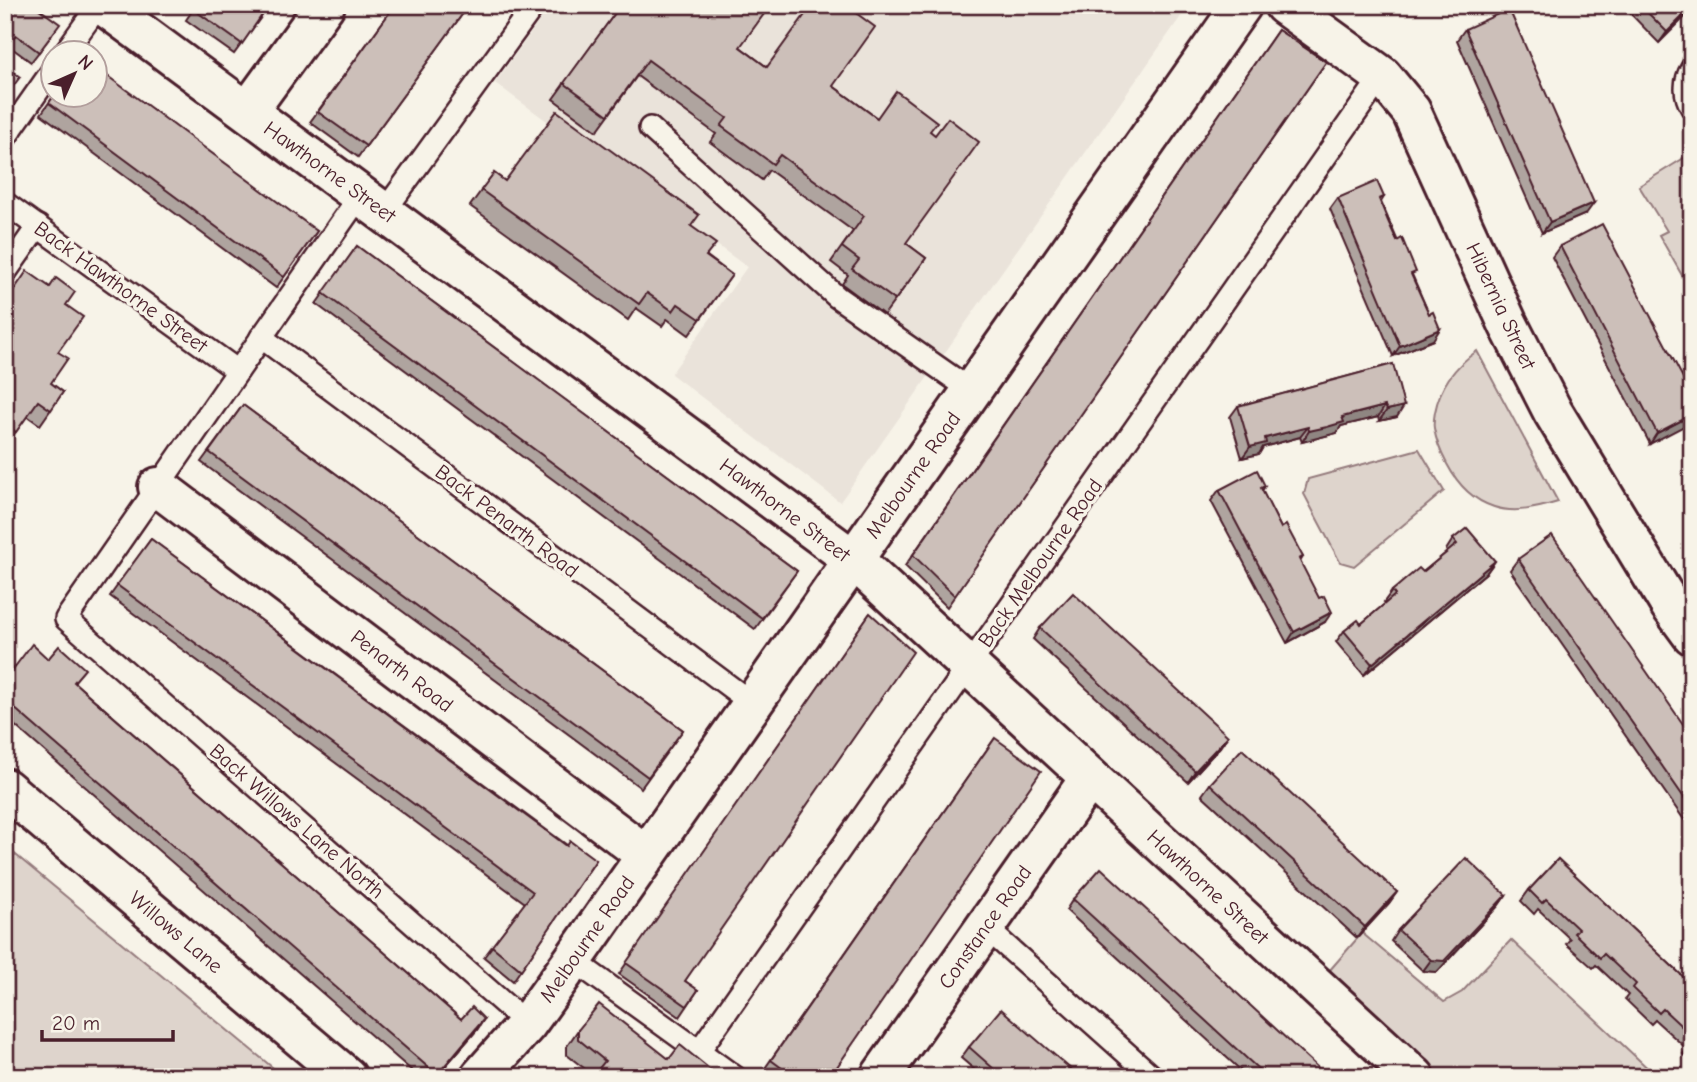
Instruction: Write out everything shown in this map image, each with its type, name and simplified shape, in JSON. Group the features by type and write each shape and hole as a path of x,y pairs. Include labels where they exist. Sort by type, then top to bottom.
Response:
{"street":[{"path":"248,111 325,5"},
{"name":"Melbourne Road","path":"480,1077 527,1024 573,960 1242,5"},
{"name":"Hibernia Street","path":"1284,5 1382,76 1411,111 1508,324 1553,412 1684,610"},
{"name":"Hawthorne Street","path":"112,8 854,560 1415,1077"},
{"name":"Penarth Road","path":"158,486 646,855"},
{"name":"Constance Road","path":"886,1074 1090,778"},
{"name":"Willows Lane","path":"5,788 347,1077"}],"lane":[{"path":"158,486 261,337 534,5"},
{"path":"80,38 112,8"},
{"path":"1692,68 1685,86 1692,108"},
{"name":"Back Melbourne Road","path":"699,1051 1382,76"},
{"path":"5,138 38,91"},
{"path":"650,128 837,297 972,391"},
{"name":"Back Hawthorne Street","path":"5,203 237,371"},
{"path":"5,273 38,226"},
{"name":"Back Penarth Road","path":"261,337 753,704"},
{"name":"Back Willows Lane North","path":"158,486 66,619 527,1024"},
{"path":"985,927 1153,1077"},
{"path":"573,960 735,1077"}],"shaded area":[{"path":"551,5 1189,5 840,502 671,374 747,267 495,83"},
{"path":"1692,153 1692,293 1659,235 1667,231 1639,186"},
{"path":"1477,351 1558,502 1518,510 1494,507 1466,490 1447,464 1434,428 1437,403 1450,377"},
{"path":"1419,449 1444,491 1354,566 1340,562 1304,494 1308,479"},
{"path":"5,846 284,1077 5,1077"},
{"path":"1362,933 1444,1002 1462,992 1511,940 1654,1074 1651,1077 1415,1077 1316,986"}],"building":[{"path":"5,5 39,5 38,8 60,24 50,38 38,38 38,51 16,35 5,50"},
{"path":"196,5 269,5 242,44 193,9"},
{"path":"395,5 469,5 366,146 318,112"},
{"path":"621,5 767,5 769,7 740,47 767,67 812,5 845,5 875,27 833,86 877,118 896,91 937,122 930,131 935,135 948,118 979,142 906,243 926,258 895,300 852,269 859,260 842,247 864,216 780,155 773,164 721,126 727,118 648,60 608,115 564,83"},
{"path":"1640,5 1692,5 1692,7 1667,32"},
{"path":"1509,9 1594,203 1550,222 1465,29"},
{"path":"1278,30 1326,62 955,596 913,555"},
{"path":"5,66 20,77 5,97"},
{"path":"108,76 317,231 284,277 56,108 108,108"},
{"path":"557,111 699,215 691,226 716,244 706,256 732,275 700,319 678,304 673,311 647,293 639,304 481,190 494,173 505,181"},
{"path":"1377,181 1384,197 1379,199 1388,221 1397,241 1402,238 1416,272 1411,274 1429,314 1433,312 1440,329 1400,346 1338,198"},
{"path":"1602,224 1692,395 1692,415 1657,433 1560,246"},
{"path":"357,246 797,571 762,618 323,293"},
{"path":"27,271 50,287 56,278 75,292 66,305 83,317 58,352 68,358 51,383 63,392 51,410 38,401 16,432 5,424 5,303"},
{"path":"1393,364 1404,406 1387,410 1385,406 1342,417 1344,422 1309,431 1308,427 1265,438 1266,443 1250,447 1238,406"},
{"path":"243,405 683,730 648,777 209,452"},
{"path":"1257,470 1265,486 1261,488 1281,528 1286,525 1303,557 1299,559 1319,598 1324,596 1332,612 1294,632 1219,490"},
{"path":"1467,528 1495,561 1372,664 1344,631 1358,620 1361,624 1395,595 1392,591 1419,568 1423,572 1457,544 1453,539"},
{"path":"1552,535 1692,737 1692,809 1518,559"},
{"path":"151,539 567,846 570,841 596,860 521,970 492,946 533,892 117,585"},
{"path":"1073,593 1228,736 1195,771 1040,628"},
{"path":"870,613 913,652 685,981 698,990 687,1006 626,963"},
{"path":"32,644 48,659 59,646 85,669 74,682 85,692 461,1019 472,1007 484,1019 437,1075 5,700 5,680"},
{"path":"995,738 1041,771 830,1077 794,1077 771,1060"},
{"path":"1242,749 1397,892 1365,927 1210,784"},
{"path":"1466,858 1506,895 1444,961 1431,960 1398,930"},
{"path":"1558,859 1692,985 1692,1036 1663,1009 1659,1013 1633,988 1636,984 1604,954 1600,958 1574,933 1578,929 1546,899 1542,903 1529,890"},
{"path":"1101,868 1328,1077 1267,1077 1073,899"},
{"path":"599,1004 669,1059 680,1045 717,1075 592,1077 605,1061 578,1039 578,1030"},
{"path":"1001,1009 1080,1077 1003,1077 969,1047"}]}
